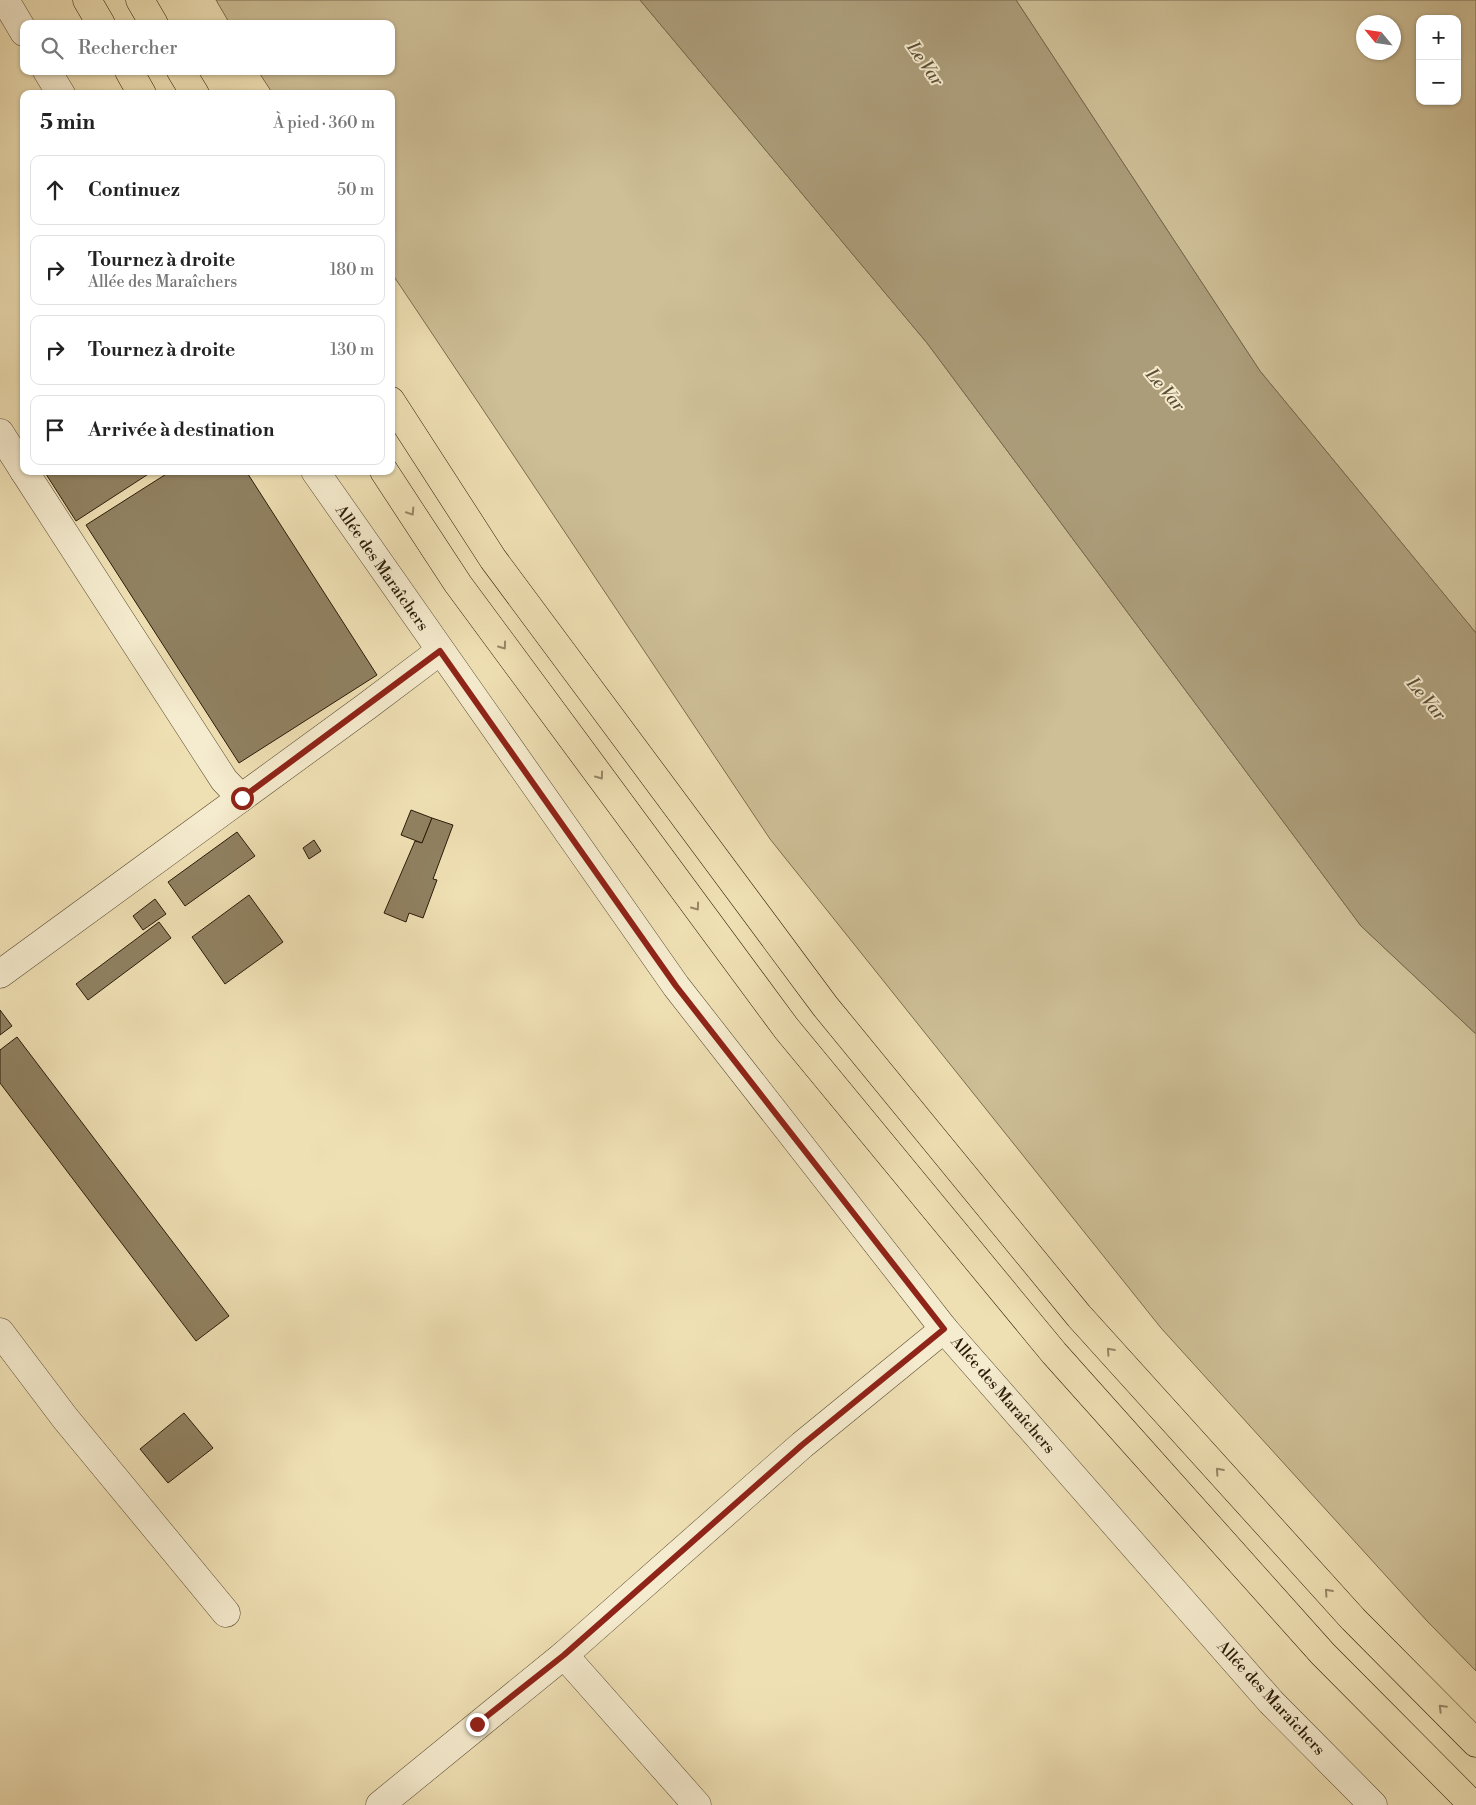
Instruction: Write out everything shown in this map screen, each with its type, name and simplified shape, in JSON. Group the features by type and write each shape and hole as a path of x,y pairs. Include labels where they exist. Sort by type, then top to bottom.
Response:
{"highway":[{"path":"87,0 99,20"},
{"path":"140,0 152,20"},
{"path":"131,75 140,90"},
{"path":"183,75 193,90"},
{"path":"395,407 493,559 825,1006 1079,1316 1353,1619 1476,1743"},
{"path":"387,475 458,584 786,1028 1054,1353 1323,1654 1473,1805"}],"street":[{"path":"5,0 20,25"},
{"path":"50,75 59,90"},
{"path":"0,433 20,465"},
{"path":"27,475 224,780 242,798"},
{"name":"Allée des Maraîchers","path":"319,475 676,986 944,1329 1271,1702 1372,1805"},
{"path":"0,974 440,651"},
{"path":"380,1805 564,1655 802,1445 944,1329"},
{"path":"0,1332 65,1418 226,1613"},
{"path":"564,1655 696,1805"}],"shaded area":[{"path":"216,0 640,0 927,343 1361,926 1476,1034 1476,1671 1427,1621 1161,1328 770,839 395,278 395,90 270,90 261,75 395,75 395,20 228,20"},
{"path":"1016,0 1476,0 1476,633 1260,371"}],"water":[{"name":"Le Var","path":"640,0 1016,0 1260,371 1476,633 1476,1034 1361,926 927,343"}],"building":[{"path":"47,475 147,475 76,521"},
{"path":"165,475 249,475 377,675 239,763 86,525"},
{"path":"411,810 432,818 422,843 401,835"},
{"path":"432,818 453,825 433,879 437,880 423,918 409,913 406,922 384,913 415,841 422,843"},
{"path":"237,832 255,856 185,906 168,882"},
{"path":"314,840 321,851 309,859 303,848"},
{"path":"249,895 283,942 225,984 192,937"},
{"path":"155,899 166,914 143,930 133,916"},
{"path":"159,922 171,938 88,1000 76,984"},
{"path":"0,1010 12,1026 0,1035"},
{"path":"17,1037 229,1316 196,1341 0,1083 0,1050"},
{"path":"184,1413 213,1448 168,1483 140,1449"}],"route":[{"path":"242,798 440,651 676,986 944,1329 802,1445 564,1655 477,1724"}]}
